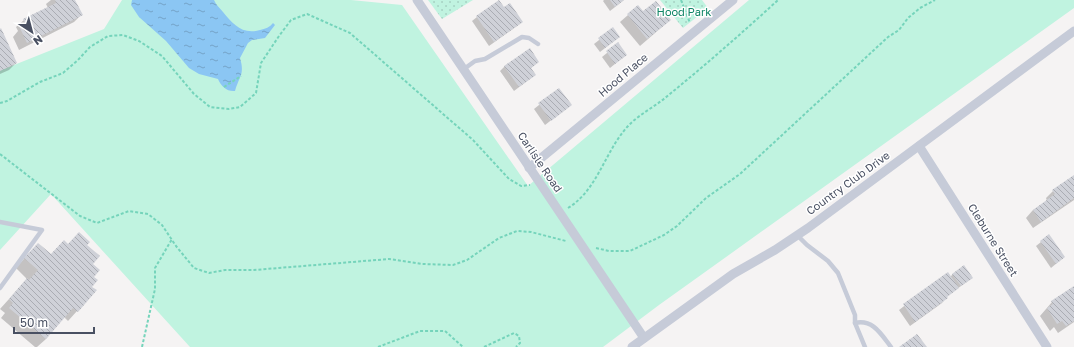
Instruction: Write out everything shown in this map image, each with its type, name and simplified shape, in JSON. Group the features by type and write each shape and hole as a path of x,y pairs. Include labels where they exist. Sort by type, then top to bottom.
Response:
{"street":[{"name":"Carlisle Road","path":"417,0 644,338"},
{"name":"Hood Place","path":"529,168 733,0"},
{"name":"Country Club Drive","path":"632,347 733,274 775,250 797,235 1074,31"},
{"name":"Cleburne Street","path":"919,146 1047,347"}],"lane":[{"path":"464,69 475,61 485,58 522,37 529,38 538,44"},
{"path":"0,222 42,230 0,288"},
{"path":"797,235 807,245 828,261 838,273 855,315 855,323 865,347"},
{"path":"855,323 863,321 874,325 891,347"}],"path":[{"path":"681,0 693,32"},
{"path":"560,213 578,202 591,187 614,142 631,123 664,99 778,0"},
{"path":"0,154 80,216 97,224 129,211 148,214 162,225 194,268 209,273 225,270 254,270 389,258 422,264 453,265 466,260 499,238 517,231 531,232 610,251 630,251 671,230 706,198 740,174 888,37 899,30 908,18 920,8 936,0"},
{"path":"0,103 7,102 40,82 63,73 90,47 108,36 123,35 139,41 162,56 194,94 210,107 229,109 240,107 256,93 262,63 279,36 291,20 307,14 350,33 473,140 508,179 521,186 528,186 538,181"},
{"path":"224,87 241,76"},
{"path":"142,347 155,289 155,268 172,239"},
{"path":"378,347 420,330 445,331 462,347"},
{"path":"484,347 514,333 519,336 520,343 516,347"}],"green space":[{"path":"122,0 351,0 402,5 528,186 749,0 1074,0 1074,8 659,305 603,347 190,347 51,194 0,250 0,67 4,69 104,29"},
{"path":"428,0 473,0 442,19"},
{"name":"Hood Park","path":"660,0 702,0 708,8 683,28"}],"water":[{"path":"132,0 214,0 230,21 243,30 262,30 273,23 275,25 265,38 252,40 248,43 240,58 242,72 235,91 229,91 218,79 199,74 189,68 166,41 139,17 131,5"}],"building":[{"path":"55,0 75,0 83,15 27,43 20,28 26,25 23,19 56,3"},
{"path":"499,0 504,7 510,3 523,22 494,42 476,16"},
{"path":"610,0 624,0 615,7"},
{"path":"656,1 671,20 647,39 627,14 638,5 643,11"},
{"path":"613,27 620,37 605,48 598,38"},
{"path":"1,28 17,63 0,71 0,29"},
{"path":"618,42 627,55 615,64 606,51"},
{"path":"530,48 539,62 531,68 536,75 519,87 504,66"},
{"path":"559,88 572,105 551,121 538,103"},
{"path":"1074,175 1074,198 1041,222 1033,210 1055,194 1052,190"},
{"path":"79,232 90,242 87,245 100,256 93,264 100,270 94,277 98,280 92,287 97,290 78,312 73,308 46,339 9,308 13,303 9,299 27,278 29,280 38,270 24,258 38,243 51,254 64,240 68,244"},
{"path":"1049,234 1065,257 1056,264 1040,241"},
{"path":"964,265 973,278 961,286 952,274"},
{"path":"948,272 959,288 915,322 903,304"},
{"path":"1074,286 1074,321 1066,326 1062,321 1057,324 1047,308 1053,304 1051,301"},
{"path":"917,334 927,347 899,347"}]}
